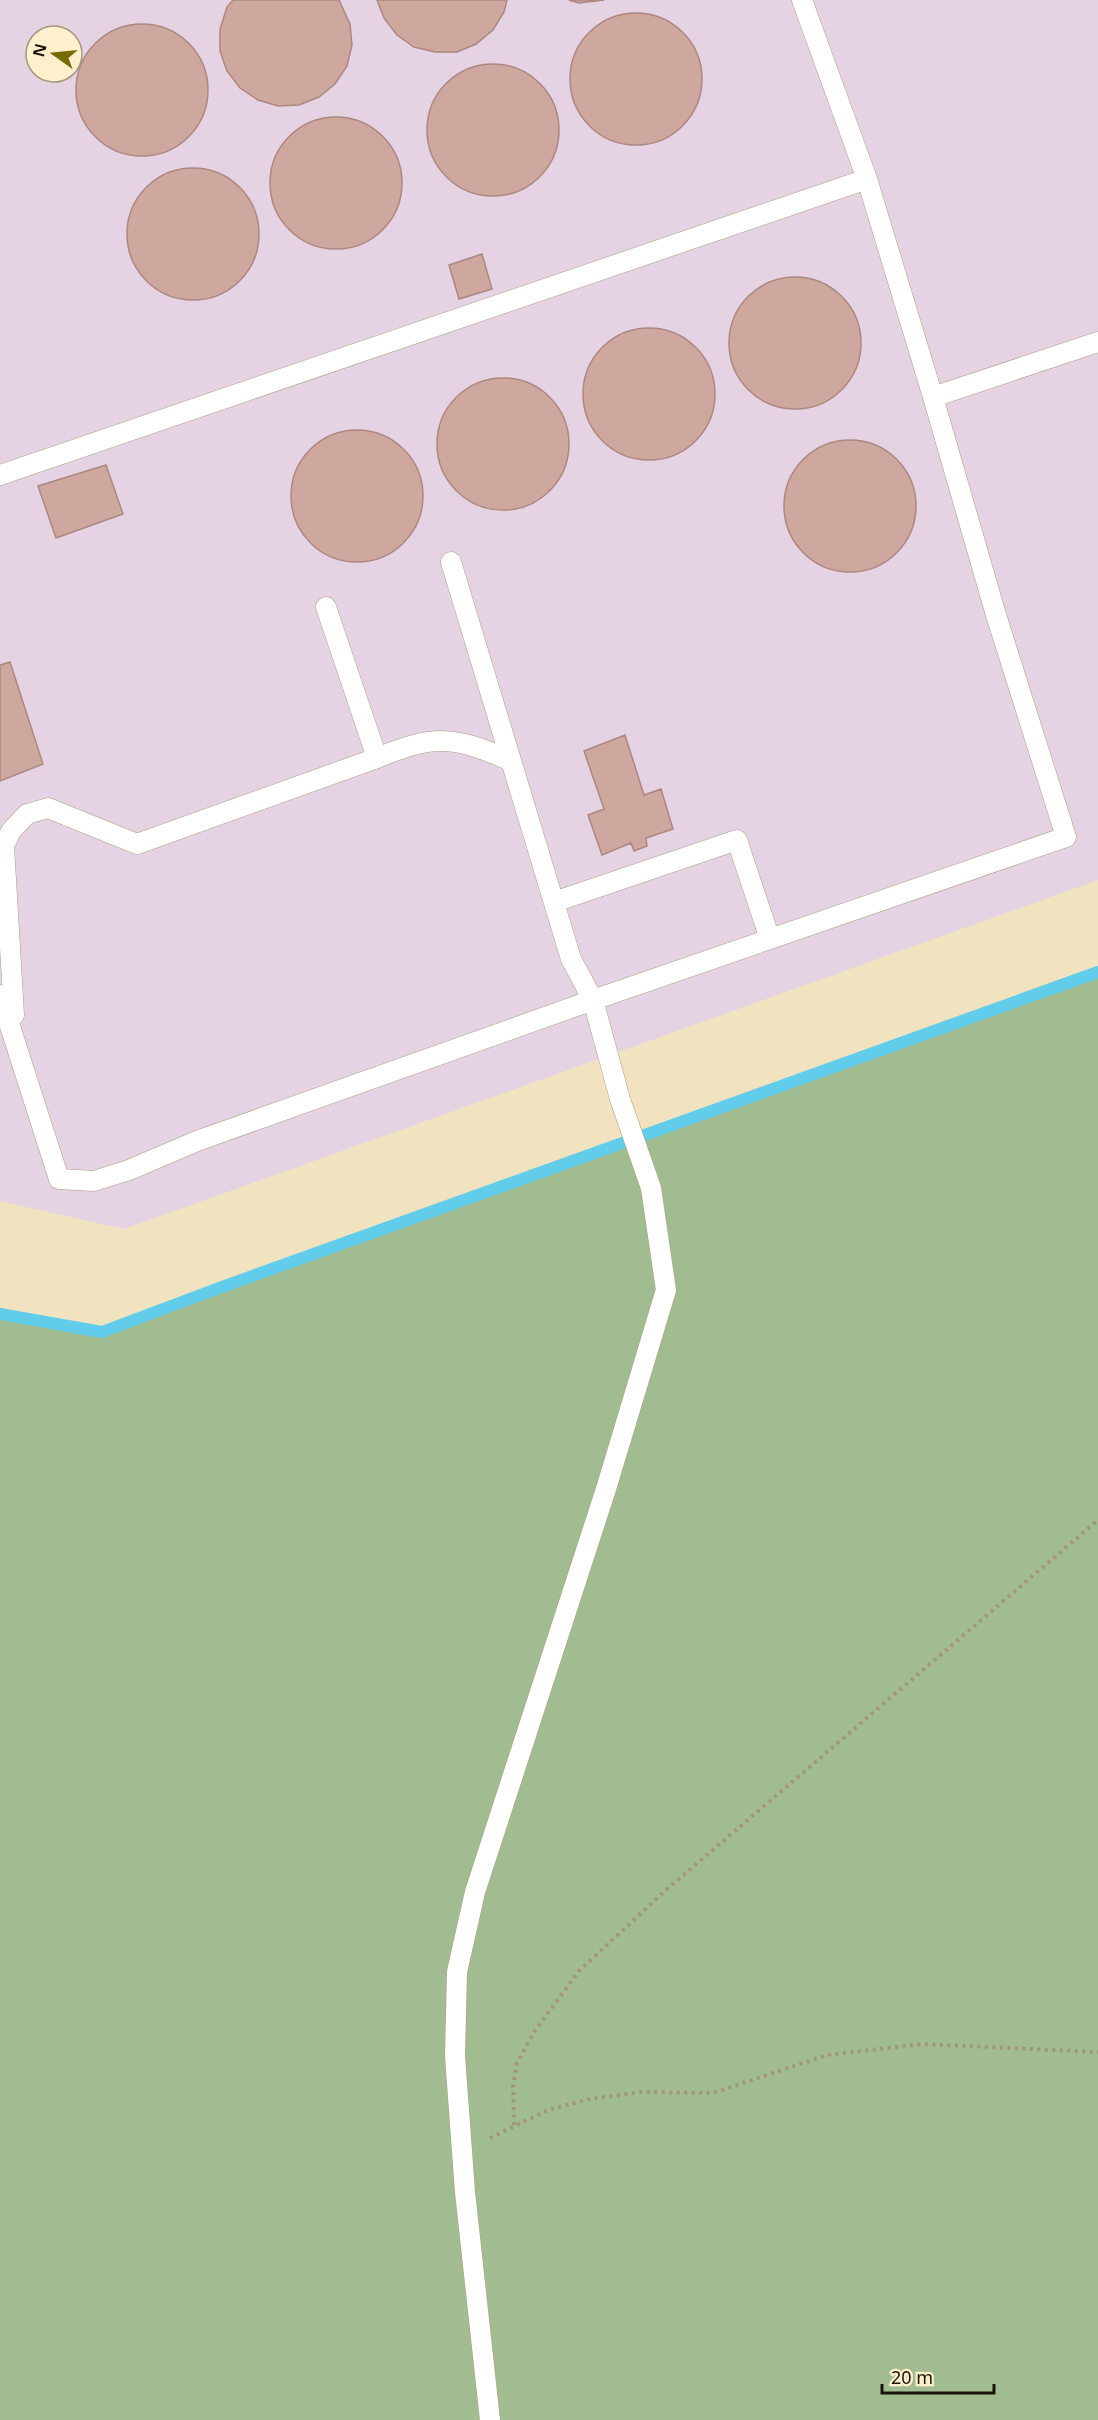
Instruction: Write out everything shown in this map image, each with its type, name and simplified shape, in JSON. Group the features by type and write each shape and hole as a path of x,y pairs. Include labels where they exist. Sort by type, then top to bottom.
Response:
{"lane":[{"path":"0,995 59,1179 94,1181 129,1170 197,1141 593,1000 1066,837 996,615 867,179 802,0"},
{"path":"0,475 867,179"},
{"path":"933,397 1098,342"},
{"path":"451,562 571,959 593,1000 626,1115 651,1188 666,1290 606,1489 475,1892 457,1972 455,2056 490,2420"},
{"path":"326,607 377,758"},
{"path":"16,1045 4,846 11,831 27,814 48,808 137,844 409,745 444,740 477,745 511,761"},
{"path":"554,902 737,840 770,939"}],"path":[{"path":"514,2125 513,2085 517,2063 534,2032 579,1971 666,1890 1098,1520"},
{"path":"463,2157 499,2132 548,2110 590,2099 642,2092 713,2093 827,2055 922,2044 1098,2052"}],"shaded area":[{"path":"0,0 1098,0 1098,880 124,1229 0,1201"}],"green space":[{"path":"1098,972 1098,2420 0,2420 0,1310 102,1332"}],"building":[{"path":"233,0 339,0 350,24 352,45 347,66 335,84 319,97 299,105 278,106 258,100 240,88 227,71 220,51 220,29 227,7"},
{"path":"377,0 507,0 504,12 493,30 476,44 457,52 435,52 414,47 397,35 384,18"},
{"path":"569,0 604,0 579,3"},
{"path":"636,13 661,18 683,32 697,54 702,79 697,104 683,126 661,140 636,145 611,140 589,126 575,104 570,79 575,54 589,32 611,18"},
{"path":"129,25 155,25 179,35 197,53 207,77 207,103 197,127 179,145 155,155 129,155 105,145 87,127 77,103 76,84 84,84 84,59 87,53 105,35"},
{"path":"493,64 518,69 540,83 554,105 559,130 554,155 540,177 518,191 493,196 468,191 446,177 432,155 427,130 432,105 446,83 468,69"},
{"path":"336,117 361,122 383,136 397,158 402,183 397,208 383,230 361,244 336,249 311,244 289,230 275,208 270,183 275,158 289,136 311,122"},
{"path":"193,168 218,173 240,187 254,209 259,234 254,259 240,281 218,295 193,300 168,295 146,281 132,259 127,234 132,209 146,187 168,173"},
{"path":"482,254 492,289 459,299 449,265"},
{"path":"795,277 820,282 842,296 856,318 861,343 856,368 842,390 820,404 795,409 770,404 748,390 734,368 729,343 734,318 748,296 770,282"},
{"path":"649,328 674,333 696,347 710,369 715,394 710,419 696,441 674,455 649,460 624,455 602,441 588,419 583,394 588,369 602,347 624,333"},
{"path":"503,378 528,383 550,397 564,419 569,444 564,469 550,491 528,505 503,510 478,505 456,491 442,469 437,444 442,419 456,397 478,383"},
{"path":"357,430 382,435 404,449 418,471 423,496 418,521 404,543 382,557 357,562 332,557 310,543 296,521 291,496 296,471 310,449 332,435"},
{"path":"850,440 875,445 897,459 911,481 916,506 911,531 897,553 875,567 850,572 825,567 803,553 789,531 784,506 789,481 803,459 825,445"},
{"path":"106,465 123,514 56,538 38,486"},
{"path":"10,662 43,764 0,781 0,665"},
{"path":"625,735 644,795 661,789 673,829 646,838 647,846 634,851 631,843 602,855 588,815 604,809 584,751"}],"waterway":[{"path":"0,1314 102,1332 1098,972"}]}
